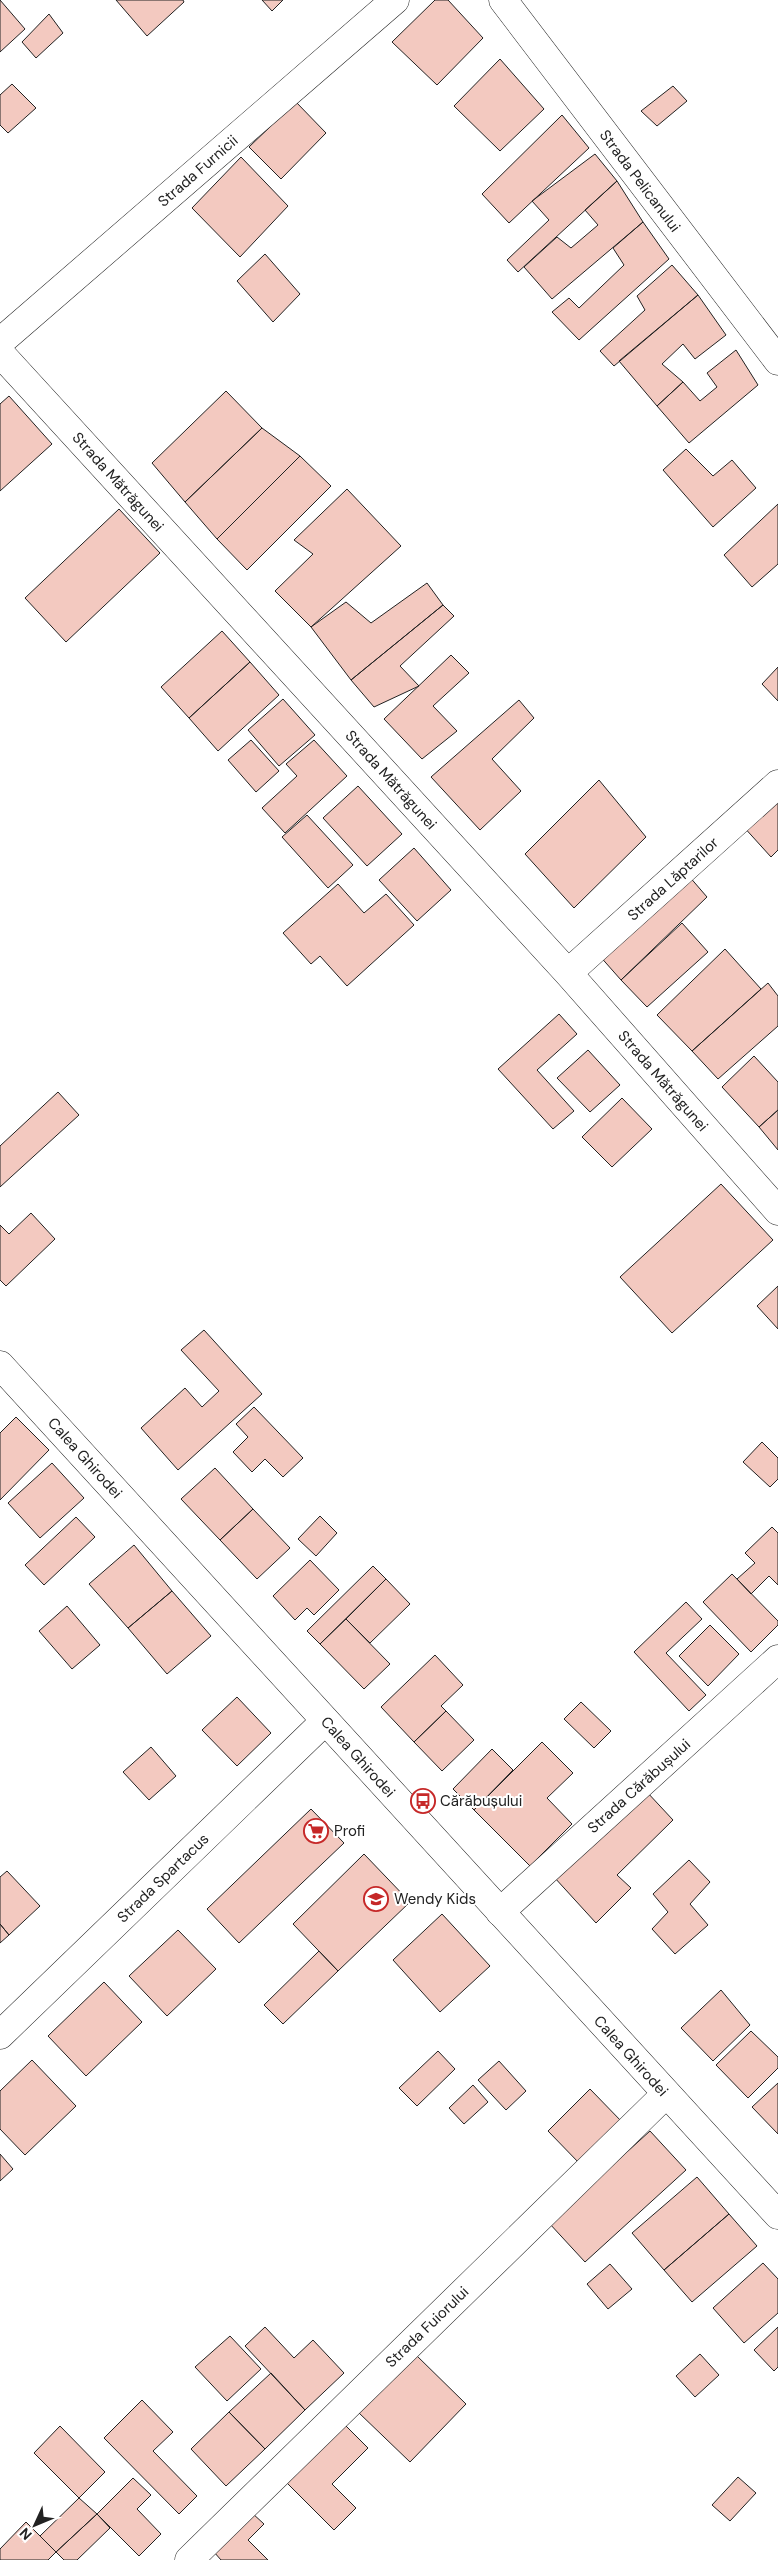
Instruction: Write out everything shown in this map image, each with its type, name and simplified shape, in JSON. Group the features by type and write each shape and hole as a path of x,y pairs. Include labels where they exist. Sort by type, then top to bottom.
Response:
{"street":[{"name":"Strada Furnicii","path":"0,342 395,0"},
{"name":"Strada Pelicanului","path":"503,0 778,361"},
{"name":"Strada Mătrăgunei","path":"0,353 568,973 778,1211"},
{"name":"Strada Lăptarilor","path":"568,973 778,784"},
{"name":"Calea Ghirodei","path":"0,1365 778,2215"},
{"name":"Strada Cărăbușului","path":"500,1912 778,1659"},
{"name":"Strada Spartacus","path":"0,2035 325,1721"},
{"name":"Strada Fuiorului","path":"189,2560 666,2094"}],"building":[{"path":"0,0 25,29 0,52"},
{"path":"116,0 183,0 184,2 147,36"},
{"path":"262,0 283,0 272,11"},
{"path":"435,0 448,0 483,38 437,85 392,42"},
{"path":"49,14 63,33 36,58 22,42"},
{"path":"500,59 544,109 500,151 454,106"},
{"path":"12,84 36,108 8,133 0,125 0,95"},
{"path":"673,86 687,101 657,126 641,111"},
{"path":"296,102 326,133 281,179 249,147"},
{"path":"562,115 589,148 509,223 482,194"},
{"path":"595,154 617,181 518,272 507,260 549,220 532,201"},
{"path":"241,157 288,206 240,257 192,208"},
{"path":"617,181 643,222 552,299 524,267 557,237 571,248 598,225 585,210"},
{"path":"643,222 669,259 579,340 552,312 569,298 579,308 624,265 613,248"},
{"path":"265,254 300,294 273,322 237,281"},
{"path":"672,265 698,295 614,366 600,351 645,310 637,296"},
{"path":"698,295 726,335 695,359 683,344 662,364 683,382 657,406 619,361"},
{"path":"736,350 758,385 689,443 657,406 683,382 700,401 717,387 707,373"},
{"path":"226,391 262,428 185,502 152,463"},
{"path":"9,396 52,444 0,491 0,404"},
{"path":"262,428 300,456 217,539 185,502"},
{"path":"686,449 713,476 732,460 756,488 713,527 663,470"},
{"path":"300,456 331,486 247,570 217,539"},
{"path":"347,489 401,546 311,627 275,591 313,554 294,540"},
{"path":"778,504 778,564 752,587 724,555"},
{"path":"119,509 160,553 66,642 25,598"},
{"path":"427,583 443,605 351,680 311,627 346,602 371,623"},
{"path":"443,605 454,616 400,666 419,686 374,707 351,680"},
{"path":"222,631 250,662 189,718 161,687"},
{"path":"451,655 469,673 433,706 457,731 422,759 384,719"},
{"path":"250,662 279,695 218,751 189,718"},
{"path":"778,667 778,701 762,684"},
{"path":"283,699 315,735 279,766 248,730"},
{"path":"519,700 534,718 492,759 521,791 480,830 431,777"},
{"path":"251,740 279,771 256,792 228,760"},
{"path":"314,740 347,776 285,833 262,808 297,776 286,764"},
{"path":"599,780 646,837 574,908 525,854"},
{"path":"358,786 402,834 367,866 323,818"},
{"path":"778,796 778,850 771,857 742,825"},
{"path":"307,815 353,865 328,888 282,837"},
{"path":"414,848 451,890 417,921 379,880"},
{"path":"688,875 707,897 621,980 598,954"},
{"path":"338,884 364,913 386,894 414,925 347,986 320,956 311,964 283,933"},
{"path":"682,923 708,952 647,1007 621,980"},
{"path":"725,949 761,989 692,1051 657,1015"},
{"path":"768,983 778,996 778,1026 718,1079 692,1051"},
{"path":"559,1014 577,1034 537,1070 574,1111 553,1129 498,1069"},
{"path":"588,1050 620,1085 590,1112 557,1078"},
{"path":"754,1056 778,1082 778,1110 759,1127 722,1087"},
{"path":"58,1092 79,1115 0,1187 0,1146"},
{"path":"622,1098 652,1129 612,1167 582,1137"},
{"path":"778,1110 778,1150 759,1127"},
{"path":"721,1184 773,1240 672,1333 620,1277"},
{"path":"31,1213 55,1239 6,1286 0,1280 0,1225 9,1234"},
{"path":"778,1286 778,1329 757,1306"},
{"path":"204,1330 262,1394 178,1470 141,1428 185,1388 202,1407 219,1391 181,1350"},
{"path":"254,1407 303,1458 283,1477 265,1459 252,1472 233,1452 248,1437 236,1424"},
{"path":"16,1417 49,1450 0,1500 0,1433"},
{"path":"762,1442 778,1458 778,1479 770,1487 743,1462"},
{"path":"52,1463 84,1498 40,1538 8,1503"},
{"path":"215,1468 253,1509 220,1540 181,1499"},
{"path":"253,1509 290,1548 257,1579 220,1540"},
{"path":"320,1516 337,1533 316,1556 298,1539"},
{"path":"76,1517 95,1537 44,1585 25,1565"},
{"path":"772,1527 778,1533 778,1585 769,1576 751,1594 737,1579 755,1563 745,1553"},
{"path":"134,1545 172,1591 128,1628 89,1584"},
{"path":"310,1560 339,1590 314,1615 307,1608 295,1620 273,1596"},
{"path":"373,1566 386,1579 320,1644 307,1631"},
{"path":"732,1574 778,1621 778,1625 751,1652 703,1602"},
{"path":"386,1579 410,1604 370,1643 346,1619"},
{"path":"172,1591 211,1636 167,1674 128,1628"},
{"path":"686,1602 702,1619 666,1653 706,1695 689,1711 634,1652"},
{"path":"67,1606 100,1645 72,1669 39,1631"},
{"path":"346,1619 390,1664 364,1689 320,1644"},
{"path":"710,1625 739,1654 708,1686 679,1656"},
{"path":"435,1655 463,1685 441,1706 446,1711 414,1742 381,1707"},
{"path":"237,1697 271,1733 237,1766 202,1730"},
{"path":"581,1702 611,1731 594,1748 564,1719"},
{"path":"446,1711 474,1740 442,1771 414,1742"},
{"path":"542,1742 573,1773 547,1798 572,1824 530,1866 474,1810"},
{"path":"151,1747 176,1776 149,1800 123,1772"},
{"path":"492,1749 513,1770 474,1810 453,1789"},
{"path":"646,1791 673,1820 617,1875 631,1888 596,1923 554,1877"},
{"path":"311,1809 344,1843 239,1943 207,1909"},
{"path":"364,1854 410,1902 338,1971 293,1924"},
{"path":"689,1860 710,1882 690,1904 708,1925 675,1954 652,1929 668,1912 653,1894"},
{"path":"7,1871 40,1906 9,1935 0,1924 0,1877"},
{"path":"442,1914 490,1966 440,2012 393,1960"},
{"path":"0,1924 9,1935 0,1943"},
{"path":"178,1930 216,1969 167,2016 129,1976"},
{"path":"319,1951 338,1971 283,2024 264,2005"},
{"path":"104,1982 142,2022 86,2076 48,2036"},
{"path":"721,1990 750,2025 713,2061 681,2028"},
{"path":"751,2031 778,2057 778,2068 748,2098 716,2065"},
{"path":"438,2051 455,2069 417,2106 399,2088"},
{"path":"32,2060 76,2106 25,2155 0,2129 0,2091"},
{"path":"499,2061 526,2091 506,2110 478,2080"},
{"path":"778,2083 778,2134 752,2107"},
{"path":"473,2085 488,2102 464,2124 449,2108"},
{"path":"590,2089 623,2123 581,2165 548,2131"},
{"path":"650,2131 686,2170 585,2262 549,2223"},
{"path":"0,2154 13,2169 0,2181"},
{"path":"697,2177 729,2214 664,2270 632,2233"},
{"path":"729,2214 757,2246 692,2302 664,2270"},
{"path":"763,2263 778,2279 778,2313 744,2343 713,2308"},
{"path":"610,2264 632,2289 608,2309 587,2284"},
{"path":"265,2327 294,2358 313,2340 344,2373 305,2410 245,2346"},
{"path":"778,2327 778,2367 774,2371 754,2350"},
{"path":"230,2336 261,2369 227,2401 195,2367"},
{"path":"415,2354 466,2404 410,2462 358,2412"},
{"path":"700,2354 719,2375 695,2397 676,2376"},
{"path":"271,2373 305,2410 265,2449 229,2412"},
{"path":"142,2400 173,2432 153,2451 197,2496 179,2514 104,2438"},
{"path":"229,2412 265,2449 226,2486 191,2449"},
{"path":"344,2424 368,2448 332,2484 356,2508 334,2530 286,2482"},
{"path":"60,2426 105,2472 79,2498 34,2453"},
{"path":"738,2477 756,2493 730,2521 712,2505"},
{"path":"133,2478 151,2495 137,2509 161,2534 139,2556 97,2514"},
{"path":"79,2498 97,2514 56,2552 40,2536"},
{"path":"252,2513 264,2524 248,2540 268,2560 221,2560 214,2552"},
{"path":"97,2514 110,2528 77,2560 64,2560 56,2552"},
{"path":"26,2522 56,2552 48,2560 0,2560 0,2549"}],"place":[{"name":"Cărăbușului","path":"423,1801"},
{"name":"Profi","path":"316,1831"},
{"name":"Wendy Kids","path":"376,1899"}]}
